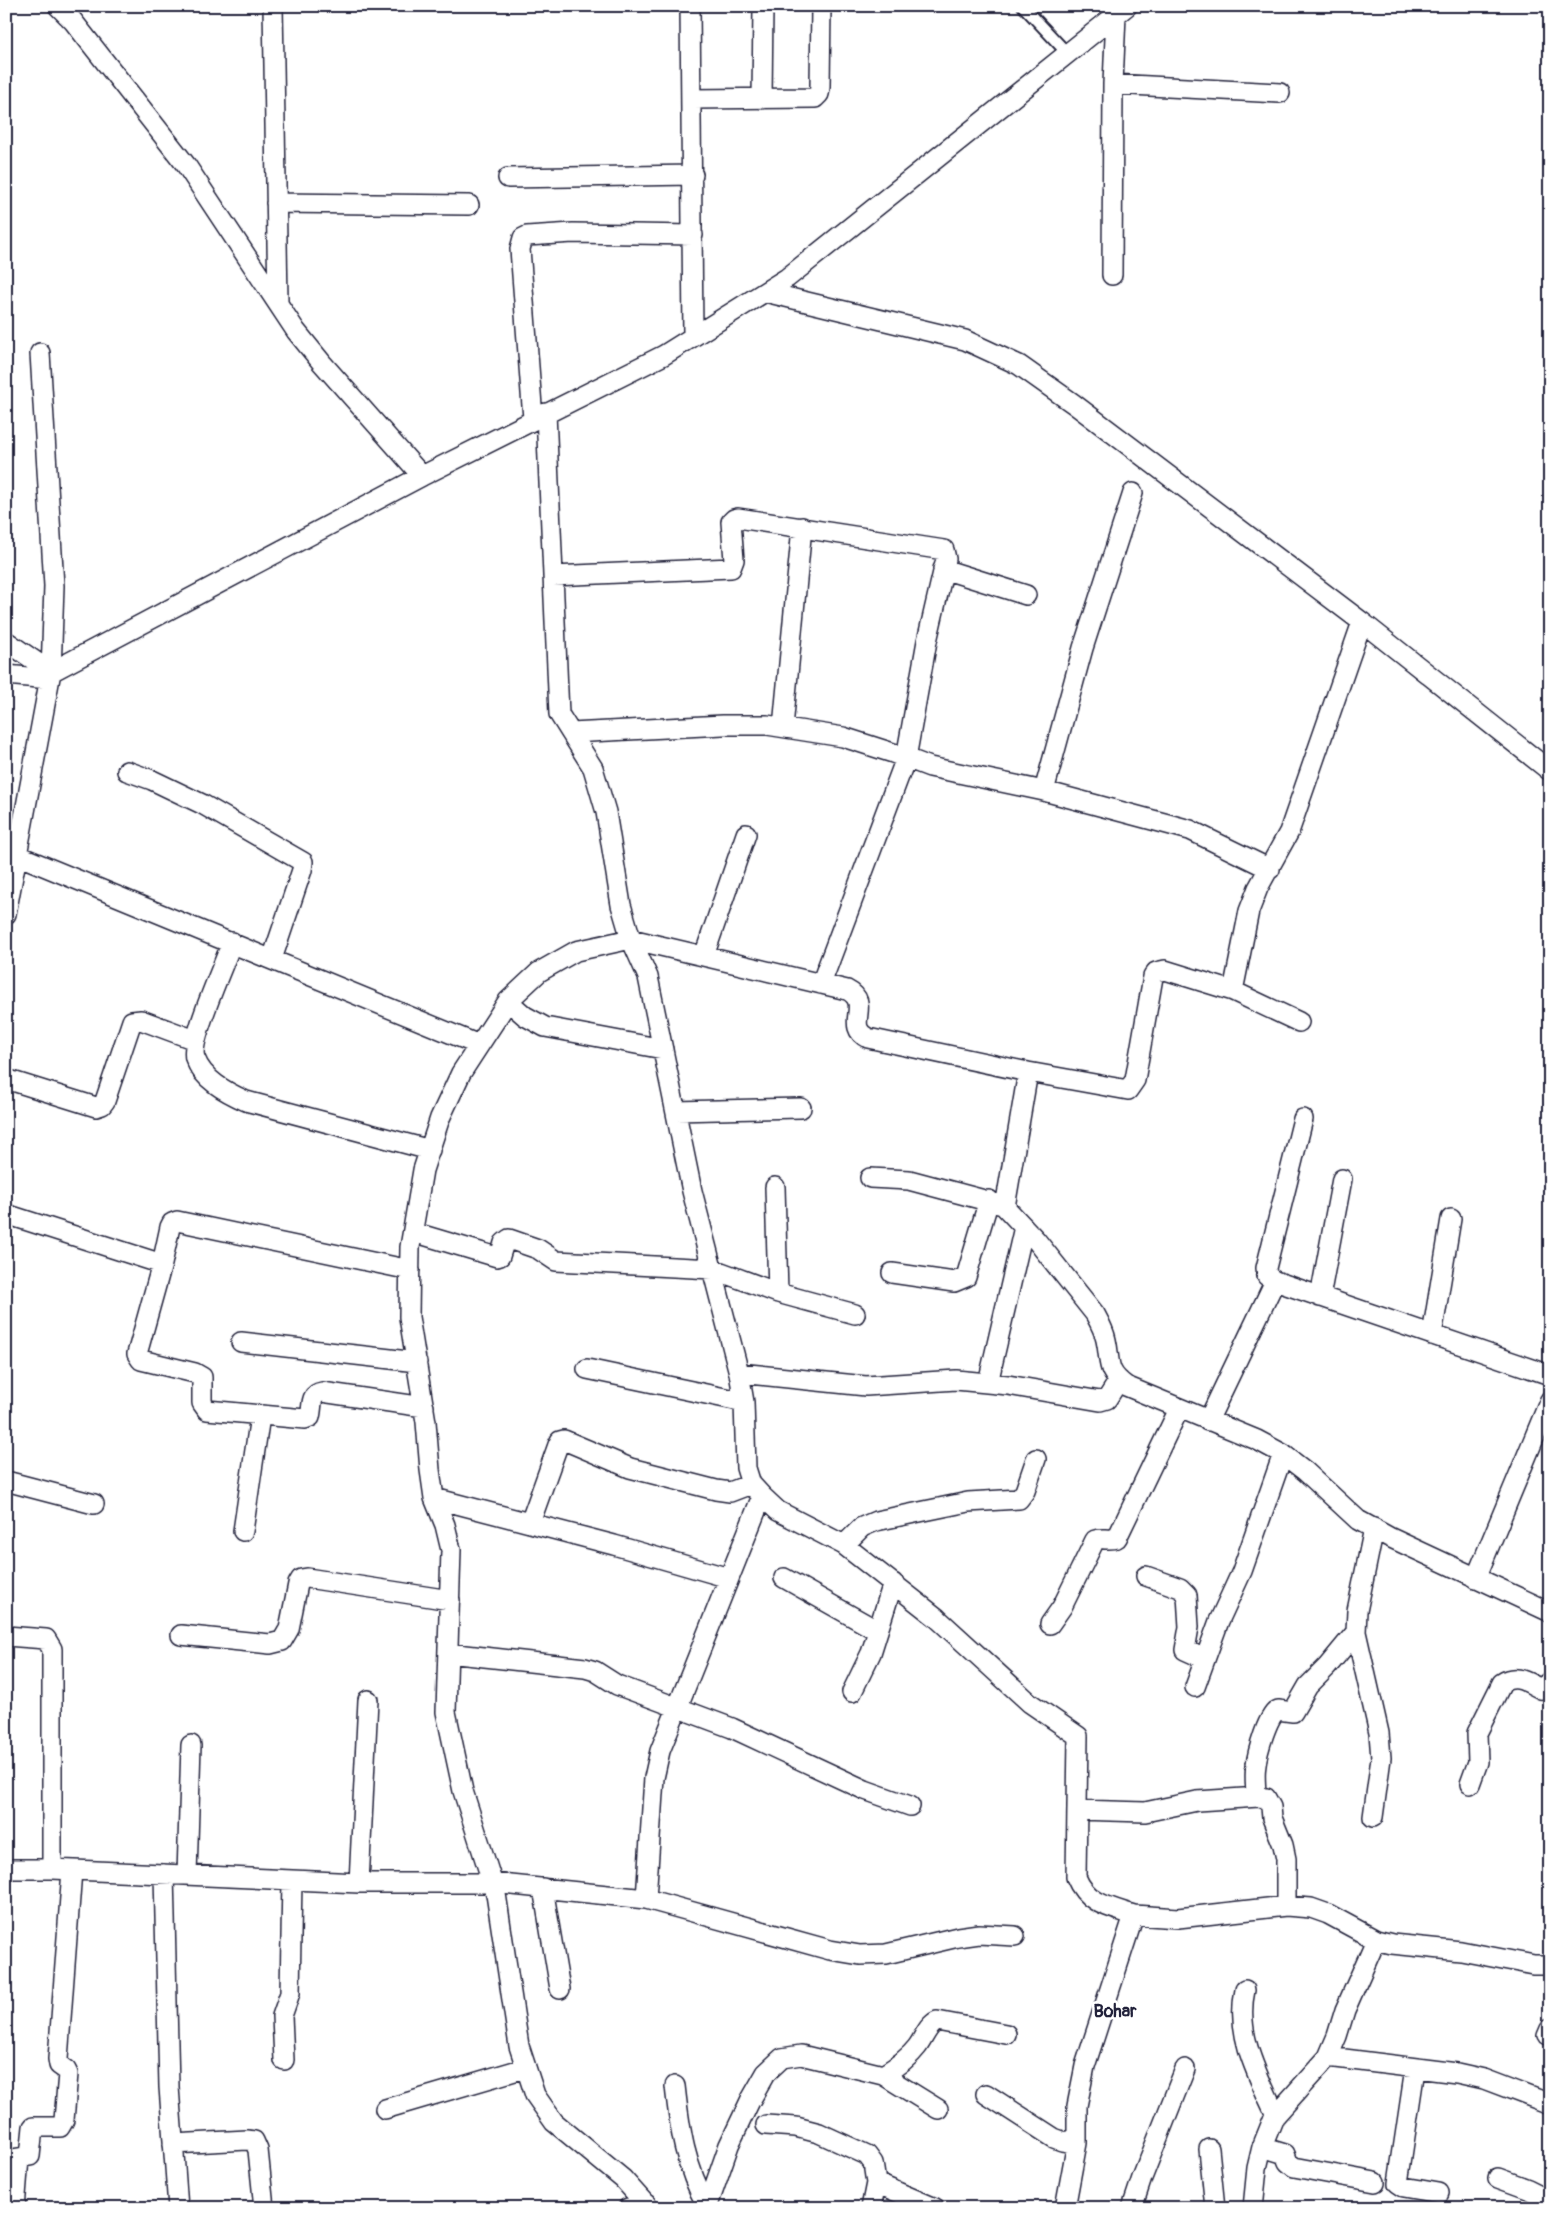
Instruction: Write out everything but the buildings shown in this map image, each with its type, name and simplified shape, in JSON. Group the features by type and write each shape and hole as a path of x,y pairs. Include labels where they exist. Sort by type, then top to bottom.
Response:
{"street":[{"path":"58,6 73,21 186,165 296,331 422,476"},
{"path":"273,6 278,302"},
{"path":"690,6 694,235 693,336"},
{"path":"762,99 763,6"},
{"path":"692,99 814,98 819,94 821,6"},
{"path":"6,675 50,676 422,476 664,355 787,278 1121,11"},
{"path":"1112,275 1113,84 1121,11"},
{"path":"1113,84 1280,93"},
{"path":"508,178 693,175"},
{"path":"276,203 469,204"},
{"path":"694,235 573,234 527,236 523,238 520,248 539,416 552,576 559,714 593,768 606,812 621,905 631,939 648,977 692,1191 739,1373 744,1402 746,1468 757,1490 778,1511 844,1545 938,1618 1030,1704 1078,1736 1076,1877 1081,1889 1089,1898 1103,1905 1134,1915 1178,1918 1286,1906 1311,1908 1328,1914 1376,1940 1392,1944 1461,1951 1534,1965 1550,1965"},
{"path":"765,292 965,340 1019,365 1074,404 1362,622 1550,771"},
{"path":"6,914 17,855 14,827 50,676 54,586 40,353"},
{"path":"1044,791 1083,648 1132,493"},
{"path":"552,576 726,570 733,564 731,527 734,519 738,518 944,550 946,554 927,641 906,758 821,984"},
{"path":"783,727 802,527"},
{"path":"943,570 1026,595"},
{"path":"1233,991 1249,911 1258,888 1289,832 1362,622"},
{"path":"6,642 50,676"},
{"path":"571,733 723,725 767,725 843,737 930,767 1044,791 1190,830 1270,869"},
{"path":"127,771 152,780 202,804 303,862 302,870 272,958"},
{"path":"704,956 746,834"},
{"path":"17,855 272,958 479,1045"},
{"path":"641,2206 623,2179 554,2122 535,2095 525,2068 520,2046 508,1962 493,1883 463,1792 446,1712 451,1550 445,1525 434,1498 424,1406 410,1317 410,1270 413,1232 423,1170 440,1118 460,1073 508,1001 539,972 576,951 631,939 847,990 855,994 859,1000 858,1030 861,1035 868,1038 1122,1090 1128,1090 1135,1080 1153,977 1156,972 1165,970 1233,991 1299,1022"},
{"path":"232,942 195,1040 195,1058 207,1076 219,1087 246,1101 430,1150"},
{"path":"508,1001 525,1016 545,1027 663,1049"},
{"path":"6,1079 96,1107 102,1105 105,1101 132,1021 141,1020 195,1040"},
{"path":"892,1272 954,1282 966,1277 997,1203 1028,1072"},
{"path":"676,1112 802,1108"},
{"path":"1303,1119 1266,1268 1267,1276 1275,1281 1550,1375"},
{"path":"870,1178 909,1180 997,1203 1024,1227 1095,1314 1107,1342 1109,1366 1118,1380 1126,1386 1257,1440 1283,1454 1305,1471 1358,1520 1550,1612"},
{"path":"1320,1296 1342,1179"},
{"path":"775,1187 778,1293"},
{"path":"6,1214 162,1264"},
{"path":"1432,1335 1451,1219"},
{"path":"410,1270 177,1222 172,1223 138,1349 138,1357 145,1361 195,1373 202,1377 202,1403 207,1410 305,1419 310,1417 313,1397 316,1393 322,1392 424,1406"},
{"path":"988,1383 1024,1227"},
{"path":"413,1232 497,1257 500,1256 504,1243 509,1240 538,1249 556,1262 713,1270 778,1293 855,1314"},
{"path":"1208,1421 1275,1281"},
{"path":"241,1342 417,1362"},
{"path":"587,1370 744,1402"},
{"path":"739,1373 866,1386 956,1380 1105,1401 1110,1396 1118,1380"},
{"path":"1476,1578 1550,1400"},
{"path":"1050,1624 1062,1606 1095,1540 1099,1538 1112,1540 1117,1538 1179,1408"},
{"path":"243,1531 260,1416"},
{"path":"530,1522 558,1445 560,1441 564,1440 630,1468 716,1490 730,1492 757,1490"},
{"path":"1195,1687 1242,1571 1283,1454"},
{"path":"844,1545 862,1527 876,1521 968,1502 1019,1499 1025,1491 1036,1459"},
{"path":"6,1482 94,1504"},
{"path":"646,1898 654,1778 660,1751 729,1578 757,1490"},
{"path":"434,1498 530,1522 729,1578"},
{"path":"1373,1817 1381,1758 1379,1733 1356,1632 1357,1611 1374,1528"},
{"path":"1146,1576 1180,1588 1187,1595 1189,1627 1185,1650 1205,1659"},
{"path":"182,1635 270,1644 282,1641 289,1629 298,1584 301,1579 307,1578 450,1600"},
{"path":"784,1578 878,1632"},
{"path":"852,1692 865,1668 893,1583"},
{"path":"1256,1797 1255,1766 1258,1750 1272,1715 1278,1710 1293,1712 1308,1686 1327,1667 1356,1632"},
{"path":"6,1636 46,1639 52,1649 52,1869"},
{"path":"448,1653 585,1668 595,1671 618,1685 732,1728 865,1790 910,1806"},
{"path":"1470,1784 1478,1762 1477,1733 1502,1684 1509,1678 1515,1677 1547,1689"},
{"path":"359,1883 368,1700"},
{"path":"186,1875 191,1745"},
{"path":"1077,1810 1145,1812 1197,1801 1266,1798 1270,1802 1272,1818 1283,1845 1286,1859 1286,1906"},
{"path":"6,1869 52,1869 359,1883 493,1883 646,1898 830,1950 860,1955 886,1954 958,1937 980,1934 1015,1936"},
{"path":"15,2208 12,2159 30,2156 33,2127 60,2127 64,2120 68,2074 59,2065 58,2059 72,1870"},
{"path":"164,1874 169,2087 178,2208"},
{"path":"284,2060 282,2016 290,1993 292,1880"},
{"path":"543,1888 560,1989"},
{"path":"1065,2208 1077,2143 1077,2106 1085,2066 1134,1915"},
{"path":"1253,2208 1253,2189 1262,2147 1276,2115 1328,2057 1337,2036 1344,2010 1376,1940"},
{"path":"1245,1990 1242,2006 1244,2031 1253,2062 1276,2115"},
{"path":"883,2076 901,2064 930,2027 937,2021 1006,2034"},
{"path":"707,2207 729,2145 750,2101 766,2073 782,2058 801,2055 883,2076 938,2109"},
{"path":"1328,2057 1457,2073 1484,2079 1550,2104"},
{"path":"385,2109 525,2068"},
{"path":"1132,2208 1185,2069"},
{"path":"1415,2069 1398,2183 1404,2187 1439,2193"},
{"path":"675,2086 679,2125 686,2157 691,2174 707,2207"},
{"path":"986,2094 1054,2138 1062,2142 1077,2143"},
{"path":"766,2124 796,2127 819,2133 868,2154 873,2163 876,2183 871,2208"},
{"path":"173,2144 254,2141 258,2150 264,2208"},
{"path":"1262,2147 1285,2154 1288,2162 1294,2167 1375,2182"},
{"path":"1209,2149 1216,2208"},
{"path":"1498,2178 1528,2189 1550,2200"},
{"path":"876,2183 935,2208"}],"lane":[{"path":"1023,6 1067,53"}],"district":[{"name":"Bohar","path":"1115,2011"}]}
